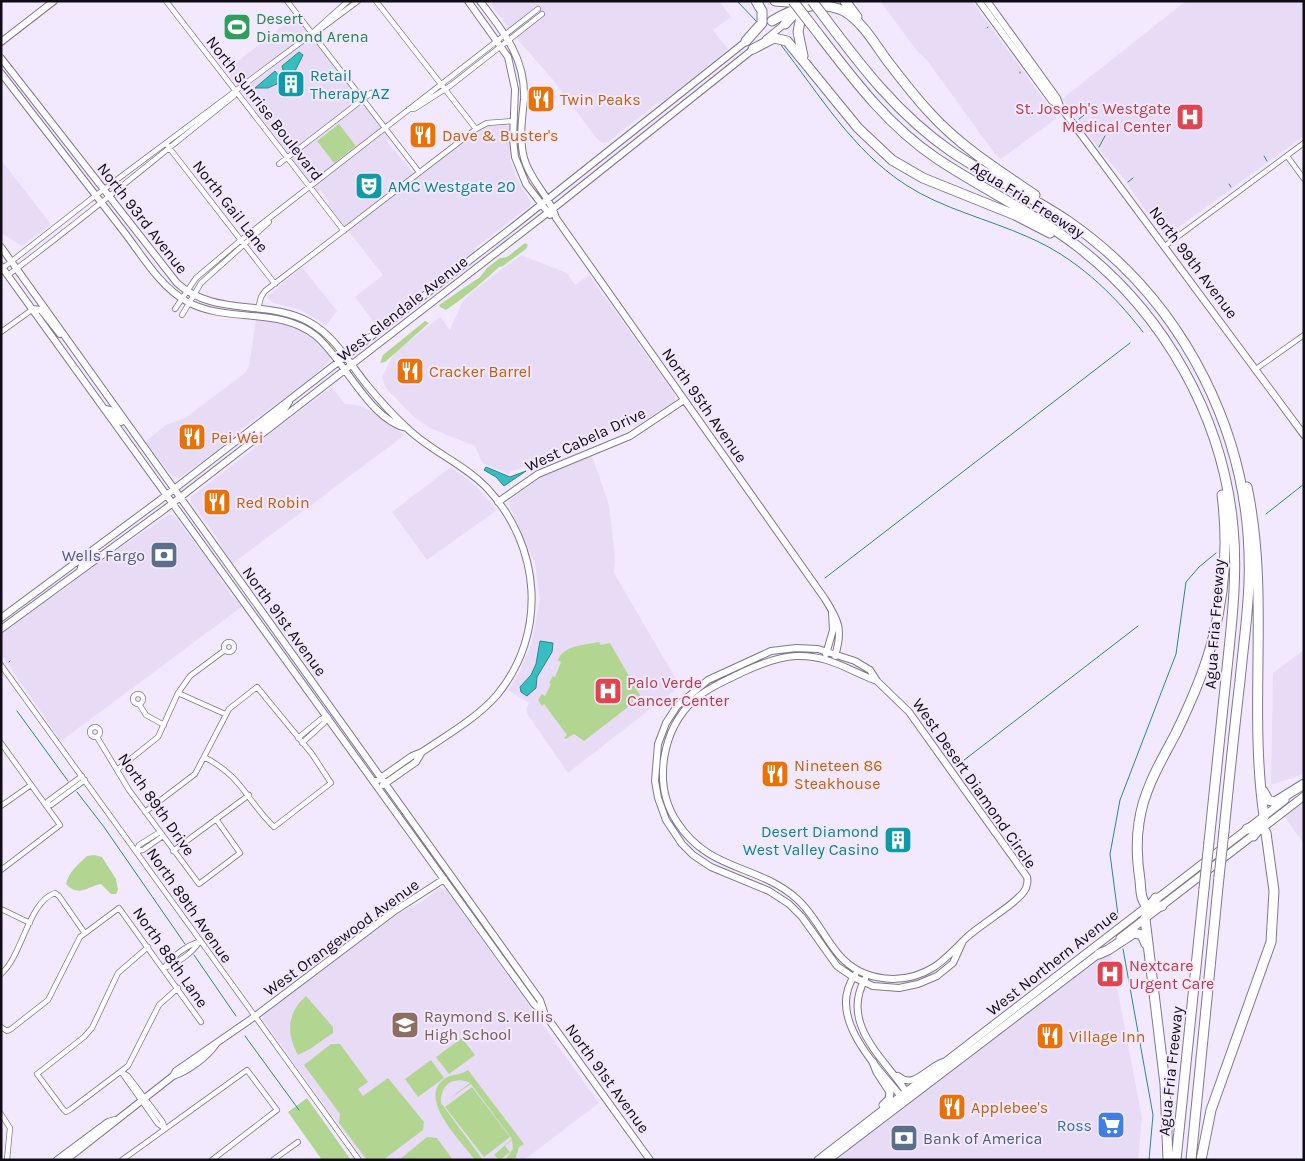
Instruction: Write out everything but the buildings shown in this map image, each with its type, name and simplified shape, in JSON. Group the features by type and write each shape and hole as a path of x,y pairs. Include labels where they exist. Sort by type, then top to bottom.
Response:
{"highway":[{"path":"746,41 762,23 762,11 756,1"},
{"path":"775,1 803,3 838,9 853,18 864,30"},
{"path":"845,1 864,30 908,87 950,134 996,170 1051,206 1067,220"},
{"path":"772,21 803,3"},
{"path":"785,24 803,3"},
{"path":"803,3 799,44 808,65"},
{"name":"Agua Fria Freeway","path":"803,3 822,14 871,78 900,110 923,130 952,152 1067,220 1116,260 1141,284 1164,313 1194,358 1214,396 1232,447 1242,486 1248,534 1249,581 1247,616 1191,1160"},
{"name":"Agua Fria Freeway","path":"803,3 810,23 866,94 912,140 943,163 1054,229 1102,268 1138,305 1164,338 1190,382 1215,440 1230,508 1235,572 1176,1160"},
{"path":"753,49 774,38 784,39 808,65 858,128 874,145 899,165 923,178 1015,215 1051,234 1102,268"},
{"path":"1194,358 1208,375 1226,413 1242,463 1251,505 1258,577 1257,735 1264,816 1262,828 1267,840 1274,891 1271,942 1211,1110 1201,1160"},
{"path":"1168,1160 1167,1100 1145,919 1148,907 1141,893 1137,850 1142,808 1156,771 1201,678 1214,636 1224,566 1225,526 1215,440"},
{"path":"1262,788 1267,799 1275,802 1304,785"},
{"path":"1250,832 1262,828"},
{"path":"1148,907 1159,902"},
{"path":"1099,954 1108,950 1130,934 1137,933 1144,938 1148,950"}],"main road":[{"name":"West Northern Avenue","path":"818,1160 864,1124 905,1097 945,1062 1040,998 1145,919 1159,902 1250,832 1264,816 1304,785"},
{"path":"1262,828 1304,796"},
{"name":"West Northern Avenue","path":"828,1160 1058,976 1148,907"},
{"path":"1040,998 1041,993 1053,984 1058,976"},
{"path":"864,1124 887,1101 890,1094 888,1086 877,1072 876,1060"}],"street":[{"path":"1,42 54,1"},
{"name":"North Sunrise Boulevard","path":"166,1 344,231"},
{"path":"287,1 419,172"},
{"path":"2,267 12,262 96,196 168,145 311,33 348,1"},
{"path":"311,33 315,33 358,1"},
{"path":"376,1 476,129"},
{"path":"468,1 502,46 514,76 513,145 517,164 526,184 546,214 556,218"},
{"name":"North 95th Avenue","path":"480,1 509,40 517,55 523,76 522,154 529,173 553,208 556,218 809,574 831,609 840,628 834,661"},
{"name":"North 99th Avenue","path":"979,1 990,11 1052,101 1060,106 1304,435"},
{"name":"North 99th Avenue","path":"987,1 990,11"},
{"path":"176,309 242,241 497,39 538,9"},
{"path":"409,109 414,109 444,88 542,14"},
{"name":"West Glendale Avenue","path":"1,618 166,495 547,200 772,21"},
{"name":"West Glendale Avenue","path":"1,629 172,504 546,214 785,24"},
{"name":"North 93rd Avenue","path":"1,58 170,276 190,293 213,303 287,313 311,323 331,339 376,396 407,428"},
{"name":"North 93rd Avenue","path":"1,73 160,278 185,301 214,313 280,320 296,324 319,338 379,410 397,426 407,428"},
{"path":"279,164 371,93"},
{"path":"258,309 262,295 275,284 476,129 487,123 514,121"},
{"path":"1165,246 1304,143"},
{"path":"8,274 146,168 168,145"},
{"name":"North Gail Lane","path":"168,145 275,284"},
{"path":"1286,156 1304,179"},
{"name":"North 91st Avenue","path":"1,247 348,732 444,879 508,969 534,1004 544,1013 650,1160"},
{"name":"North 91st Avenue","path":"2,267 328,717 380,783 514,964 540,1000 544,1013"},
{"path":"182,315 185,301"},
{"path":"1,332 33,309 40,310 53,327 67,339"},
{"path":"1256,369 1304,335"},
{"path":"258,437 258,431 284,410 291,398"},
{"name":"West Cabela Drive","path":"498,502 538,474 630,436 684,400"},
{"path":"105,409 110,410 126,429 136,436"},
{"path":"380,783 412,756 422,752 477,713 496,695 517,666 529,634 533,598 528,565 515,530 498,502 472,474 407,428"},
{"path":"80,571 82,564 94,555 103,542"},
{"path":"50,594 50,589 76,569 75,563"},
{"path":"239,595 246,590"},
{"path":"825,659 833,630 831,609"},
{"name":"West Desert Diamond Circle","path":"877,681 834,661 796,656 774,660 715,686 695,700 684,711 672,732 666,748 665,790 672,812 682,829 696,845 712,856 784,888 802,904 837,952 858,971 896,979 918,975 940,963 963,941 980,925 1019,896 1026,888 1027,876 909,712 877,681 870,670 863,665 836,653 796,648 771,651 700,684 682,700 666,723 658,744 654,767 656,790 663,814 674,833 689,851 705,863 781,898 798,912 833,962 863,982 880,987 899,988 927,981 946,970 953,963 963,941"},
{"path":"118,770 158,737 178,693 190,676 224,650"},
{"name":"North 89th Avenue","path":"1,665 358,1160"},
{"path":"145,812 195,774 224,714 257,687 302,743 331,784 274,827 233,776 221,765 204,757"},
{"path":"178,693 224,714"},
{"path":"139,704 146,715 164,725"},
{"path":"298,738 321,719 332,716 341,728 348,732"},
{"path":"302,743 328,717"},
{"name":"North 89th Drive","path":"97,737 145,812 198,884 240,853 216,819"},
{"path":"1,870 60,825 2,744"},
{"path":"46,805 50,805 83,778"},
{"path":"1,806 31,785"},
{"path":"173,851 249,795"},
{"path":"136,851 139,845 161,834"},
{"path":"758,886 762,878"},
{"path":"444,879 452,884 474,909"},
{"name":"West Orangewood Avenue","path":"115,1120 209,1046 217,1043 254,1017 393,912 444,879"},
{"path":"1,974 16,955 30,923 42,902 55,893 84,932 48,1000 7,1031 1,1027"},
{"name":"North 88th Lane","path":"84,932 119,908 201,1022"},
{"path":"1,909 30,923"},
{"path":"164,968 196,948 199,942"},
{"path":"148,947 118,972 92,1028 84,1038 37,1074 66,1112 122,1072 134,1057 159,1005 178,988"},
{"path":"508,969 514,964"},
{"path":"858,971 853,977 848,1000 849,1025 854,1037 876,1060 905,1097"},
{"path":"868,974 858,997 859,1021 876,1060 887,1063 899,1078 907,1081 915,1079 935,1064 945,1062"},
{"path":"122,1160 247,1070 277,1110 212,1160"},
{"path":"122,1072 128,1076 143,1099 162,1121 165,1128"},
{"path":"1,1114 10,1128 7,1160"},
{"path":"57,1160 108,1122 115,1120"},
{"path":"66,1160 111,1126 115,1120"},
{"path":"273,1160 298,1142"}],"shaded area":[{"path":"488,1 719,1 731,17 713,30 728,49 665,100 657,103 608,142 603,143 597,139 554,81 519,41"},
{"path":"880,1 972,1 1057,118 1001,159 995,154 926,59 917,51"},
{"name":"St. Joseph's Westgate Medical Center","path":"1186,1 1304,1 1304,136 1169,234 1164,233 1149,216 1125,180 1062,99"},
{"path":"295,16 390,138 387,141 392,148 417,177 481,127 492,124 510,124 510,160 518,181 531,202 530,206 475,248 474,252 376,325 355,297 383,275 328,205 330,203 320,190 317,192 226,71"},
{"path":"299,52 303,55 295,71 289,76 282,66"},
{"path":"275,71 283,81 268,88 255,88"},
{"path":"339,124 356,146 334,163 317,141"},
{"path":"1,160 51,224 22,246 1,233"},
{"path":"525,243 528,245 526,249 499,267 460,300 446,310 440,307 439,305 480,277 487,268 500,258 507,257"},
{"path":"521,255 567,273 575,285 589,275 675,395 675,401 637,426 622,419 617,429 527,464 520,469 511,471 509,474 482,463 475,446 432,429 416,419 385,387 382,377 394,353 440,317 450,330 462,302 474,290"},
{"path":"302,267 337,311 326,325 301,310 273,303 267,297"},
{"path":"256,320 282,324 300,330 321,345 330,356 330,360 314,376 242,429 226,444 179,478 173,477 145,442 166,425 185,418 245,373 249,366"},
{"path":"425,321 429,323 385,362 380,363 383,355"},
{"path":"332,387 345,404 358,405 369,410 405,435 232,564 215,535 191,502 191,497 257,446 268,435"},
{"path":"592,456 609,505 615,556 614,573 680,686 568,773 528,715 526,709 529,703 508,690 519,673 531,645 540,600 535,564 508,502 544,474"},
{"path":"451,467 476,486 497,510 427,560 392,512"},
{"path":"486,467 510,477 526,471 504,486 496,477 484,470"},
{"path":"170,514 174,516 211,564 231,595 243,606 61,741 1,654 1,634 51,597 64,590 90,568"},
{"path":"540,641 553,643 552,652 537,677 536,688 527,696 521,692 520,687 531,675 536,664"},
{"path":"599,642 601,645 610,643 641,697 584,741 574,734 566,739 564,738 567,735 544,704 542,706 538,700 542,694 545,696 551,684 549,683 553,676 555,677 561,662 558,660 565,651 576,646"},
{"path":"1304,650 1304,774 1271,785 1273,673"},
{"path":"1304,801 1304,844 1284,816"},
{"path":"87,856 102,857 116,879 118,890 116,894 111,894 101,884 79,891 66,884 69,875 77,865"},
{"name":"Raymond S. Kellis High School","path":"440,888 446,890 599,1103 524,1160 364,1160 263,1020 264,1014 399,913 421,902"},
{"path":"1108,953 1111,956 1142,1118 1138,1160 834,1160 902,1110 917,1096 1086,967"},
{"path":"306,996 333,1027 333,1033 298,1055 294,1047 290,1024 295,1009"},
{"path":"462,1038 475,1055 449,1074 436,1057"},
{"path":"331,1044 340,1044 368,1082 358,1089 363,1096 388,1078 424,1122 423,1130 383,1160 367,1160 339,1123 340,1114 304,1065"},
{"path":"431,1060 444,1078 418,1097 405,1079"},
{"path":"468,1070 524,1144 519,1147 515,1160 505,1160 513,1149 512,1140 505,1146 510,1152 500,1160 494,1155 512,1139 471,1084 446,1101 470,1083 457,1080 448,1084 441,1097 441,1103 483,1160 475,1160 445,1121 436,1098 437,1088 446,1078"},
{"path":"472,1087 510,1137 484,1157 445,1107"},
{"path":"307,1098 351,1160 322,1160 288,1112"},
{"path":"427,1137 437,1138 453,1160 399,1160"}],"waterway":[{"path":"737,1 757,22"},
{"path":"781,45 853,139 887,171 906,185 935,201 1028,237 1077,265 1119,303 1143,332"},
{"path":"1079,119 1088,112"},
{"path":"1099,147 1105,136"},
{"path":"1264,156 1267,161"},
{"path":"1128,182 1133,178"},
{"path":"1149,212 1156,207"},
{"path":"825,578 1130,343"},
{"path":"1266,514 1304,484"},
{"path":"1118,915 1110,854 1120,800 1176,654 1186,582 1199,567 1216,553"},
{"path":"959,764 1138,626"},
{"path":"17,711 68,781"},
{"path":"77,792 104,827 185,944"},
{"path":"1123,949 1153,1115 1149,1160"},
{"path":"194,955 236,1016"},
{"path":"245,1036 299,1110"}],"place":[{"name":"Desert Diamond Arena","path":"237,27"},
{"name":"Retail Therapy AZ","path":"291,84"},
{"name":"Twin Peaks","path":"541,99"},
{"name":"St. Joseph's Westgate Medical Center","path":"1190,117"},
{"name":"Dave & Buster's","path":"423,135"},
{"name":"AMC Westgate 20","path":"369,186"},
{"name":"Cracker Barrel","path":"410,371"},
{"name":"Pei Wei","path":"192,437"},
{"name":"Red Robin","path":"217,502"},
{"name":"Wells Fargo","path":"164,555"},
{"name":"Palo Verde Cancer Center","path":"608,691"},
{"name":"Nineteen 86 Steakhouse","path":"775,774"},
{"name":"Desert Diamond West Valley Casino","path":"898,840"},
{"name":"Nextcare Urgent Care","path":"1110,974"},
{"name":"Raymond S. Kellis High School","path":"405,1025"},
{"name":"Village Inn","path":"1050,1036"},
{"name":"Applebee's","path":"952,1107"},
{"name":"Ross","path":"1111,1125"},
{"name":"Bank of America","path":"904,1138"}]}
